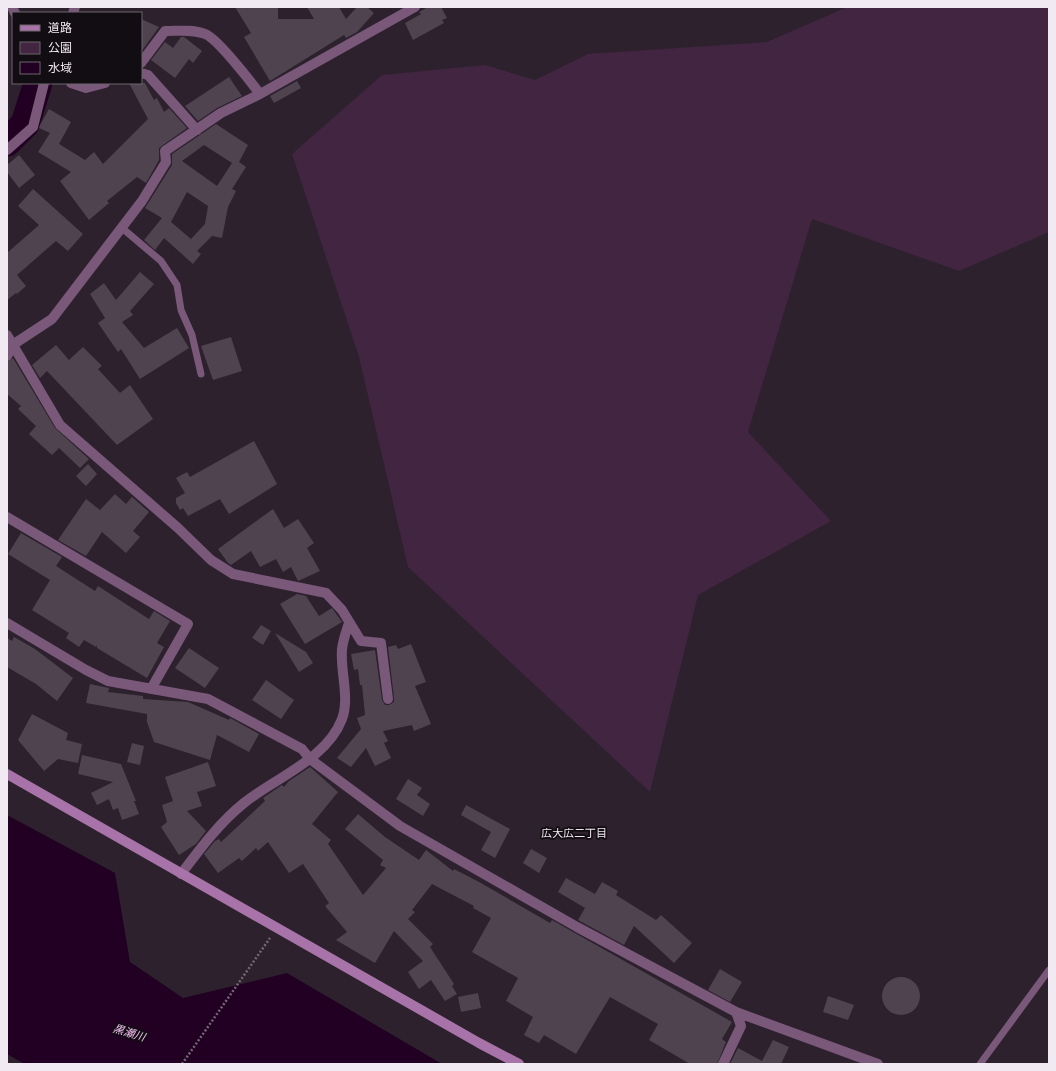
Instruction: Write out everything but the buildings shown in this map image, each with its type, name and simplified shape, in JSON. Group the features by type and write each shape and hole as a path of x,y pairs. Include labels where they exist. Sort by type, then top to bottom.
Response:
{"street":[{"path":"7,356 14,344 52,319 142,200 166,162 165,151 221,113 260,94 415,7"},
{"path":"142,63 165,31 187,30 207,34 244,73 260,94"},
{"path":"142,72 148,75 197,130"},
{"path":"7,150 33,127 44,84"},
{"path":"74,84 86,88 101,84"},
{"path":"7,335 14,344 60,425 168,518 211,560 233,574 326,593 342,610 361,641 381,643 388,699"},
{"path":"7,517 188,624 150,689"},
{"path":"7,623 86,670 108,681 208,699 302,749 310,759 400,826 577,927 736,1012 878,1064"},
{"path":"181,874 225,819 244,802 310,759 330,739 343,719 345,693 342,650 349,623"},
{"path":"7,774 181,874 519,1064"},
{"path":"723,1064 741,1026 736,1012"}],"lane":[{"path":"122,228 161,261 177,285 181,310 192,335 202,374"},
{"path":"980,1064 1049,970"}],"path":[{"path":"182,1064 271,937"}],"green space":[{"path":"847,7 1049,7 1049,232 959,271 812,219 748,432 831,521 698,595 650,792 408,567 359,357 292,154 382,75 485,65 535,80 588,54 767,42"}],"water":[{"name":"黒瀬川","path":"7,815 115,873 130,962 183,998 287,973 442,1064 25,1064 7,1054"}],"waterway":[{"path":"7,142 25,124 38,84"}],"district":[{"name":"広大広二丁目","path":"574,833"}]}
